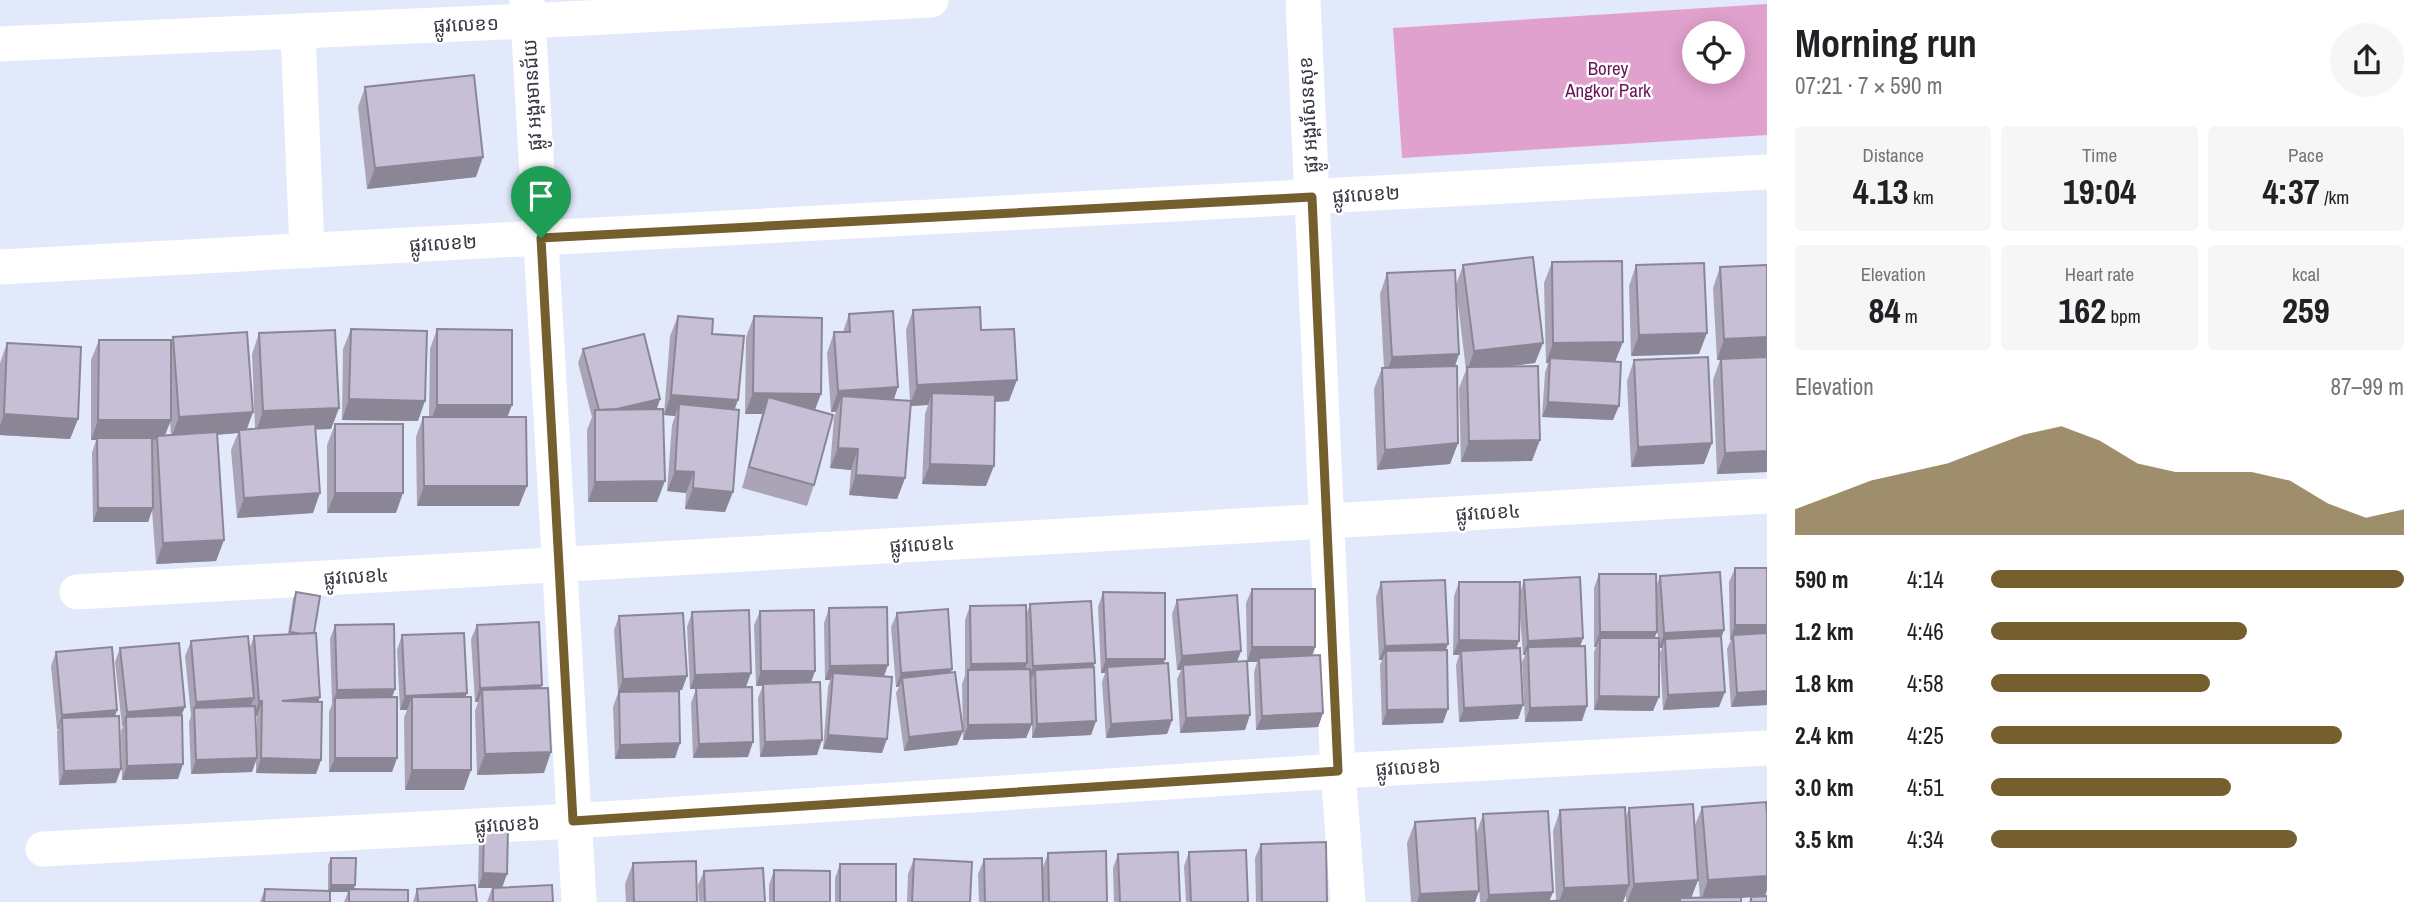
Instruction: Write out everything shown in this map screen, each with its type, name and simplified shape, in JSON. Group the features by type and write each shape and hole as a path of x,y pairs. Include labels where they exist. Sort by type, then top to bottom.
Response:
{"street":[{"name":"ផ្លូវលេខ១","path":"0,44 298,31 527,11 931,0"},
{"name":"ផ្លូវ អង្គរសែនសុខ","path":"1303,0 1338,771 1348,902"},
{"name":"ផ្លូវ អង្គរមានជ័យ","path":"527,11 579,902"},
{"path":"298,31 307,250"},
{"name":"ផ្លូវលេខ២","path":"0,267 1767,172"},
{"name":"ផ្លូវលេខ៤","path":"77,592 1767,496"},
{"name":"ផ្លូវលេខ៦","path":"43,849 573,821 1338,771 1767,748"}],"green space":[{"name":"Borey Angkor Park","path":"1767,4 1767,135 1402,158 1393,28"}],"building":[{"path":"474,75 483,157 375,168 365,87"},
{"path":"1533,257 1543,343 1474,351 1463,265"},
{"path":"1622,261 1623,342 1553,343 1552,262"},
{"path":"1704,263 1707,333 1639,335 1636,265"},
{"path":"1767,265 1767,337 1724,339 1720,267"},
{"path":"1455,270 1459,354 1392,357 1387,273"},
{"path":"980,307 981,330 1014,329 1017,380 917,385 913,310"},
{"path":"893,311 898,387 838,391 834,332 850,332 849,314"},
{"path":"678,316 713,319 712,334 744,336 738,400 671,395"},
{"path":"754,316 822,318 821,394 753,393"},
{"path":"351,329 427,331 425,401 349,399"},
{"path":"437,329 512,330 512,405 437,405"},
{"path":"335,330 339,408 263,411 259,333"},
{"path":"247,332 253,412 179,417 173,337"},
{"path":"644,334 660,399 617,409 599,410 583,349"},
{"path":"99,340 171,340 171,420 98,420"},
{"path":"7,343 81,347 78,419 4,414"},
{"path":"1708,357 1712,443 1638,447 1634,360"},
{"path":"1767,357 1767,451 1725,453 1721,359"},
{"path":"1550,358 1621,362 1619,406 1548,402"},
{"path":"1457,366 1458,443 1385,450 1382,368"},
{"path":"1538,366 1540,440 1469,441 1467,367"},
{"path":"932,393 995,395 994,466 930,464"},
{"path":"842,396 911,401 905,478 856,475 858,449 838,448"},
{"path":"768,397 833,415 814,485 749,467"},
{"path":"679,404 739,410 733,492 693,488 694,472 675,471"},
{"path":"663,409 665,481 595,482 595,410"},
{"path":"423,417 526,417 527,486 424,486"},
{"path":"315,424 320,493 244,498 239,430"},
{"path":"335,424 403,424 403,493 335,493"},
{"path":"217,432 224,540 163,543 157,436"},
{"path":"97,438 152,438 153,508 98,508"},
{"path":"1735,568 1767,568 1767,625 1735,625"},
{"path":"1720,572 1724,630 1664,633 1660,576"},
{"path":"1599,574 1656,574 1657,632 1600,632"},
{"path":"1580,577 1583,638 1528,641 1524,580"},
{"path":"1445,580 1448,644 1385,646 1381,582"},
{"path":"1459,582 1520,582 1519,641 1459,640"},
{"path":"1252,589 1315,589 1315,647 1252,647"},
{"path":"296,592 320,596 314,633 290,632"},
{"path":"1103,592 1165,593 1165,659 1106,659"},
{"path":"1237,595 1241,651 1182,656 1177,600"},
{"path":"1091,601 1095,663 1033,666 1030,604"},
{"path":"1026,605 1027,663 971,664 970,606"},
{"path":"887,607 888,665 830,666 829,608"},
{"path":"948,609 952,669 901,673 897,613"},
{"path":"749,610 751,673 695,675 692,612"},
{"path":"814,610 815,671 761,671 760,611"},
{"path":"683,613 687,676 623,679 619,616"},
{"path":"539,622 542,685 480,688 477,625"},
{"path":"394,624 395,689 337,690 335,625"},
{"path":"316,633 320,697 282,701 322,702 321,760 261,758 262,701 259,701 254,636"},
{"path":"464,633 467,693 405,696 402,635"},
{"path":"1767,633 1767,691 1737,693 1733,635"},
{"path":"248,636 254,698 196,702 191,641"},
{"path":"1721,636 1725,692 1668,695 1665,639"},
{"path":"1600,638 1659,638 1659,697 1599,696"},
{"path":"179,643 185,707 127,712 120,648"},
{"path":"1585,646 1587,706 1530,708 1528,647"},
{"path":"112,647 117,710 62,715 56,652"},
{"path":"1520,648 1523,705 1464,708 1461,651"},
{"path":"1447,650 1448,709 1387,710 1386,651"},
{"path":"1320,655 1323,713 1262,716 1259,658"},
{"path":"1247,661 1250,715 1186,718 1183,665"},
{"path":"1168,663 1172,720 1111,724 1107,667"},
{"path":"1094,667 1096,721 1037,724 1035,670"},
{"path":"1030,669 1032,724 968,725 968,670"},
{"path":"955,672 963,731 909,737 902,678"},
{"path":"833,673 892,677 887,739 828,735"},
{"path":"820,682 822,740 765,742 763,684"},
{"path":"752,687 753,742 699,744 696,688"},
{"path":"548,688 551,752 485,754 482,690"},
{"path":"679,691 680,743 620,745 619,692"},
{"path":"397,697 397,758 335,758 335,698"},
{"path":"412,697 471,697 471,770 412,770"},
{"path":"255,706 257,758 196,760 194,708"},
{"path":"182,715 183,764 127,766 126,717"},
{"path":"119,716 121,769 64,771 62,718"},
{"path":"1766,802 1767,876 1708,880 1702,807"},
{"path":"1693,804 1698,880 1634,884 1629,808"},
{"path":"1625,807 1629,885 1564,888 1560,810"},
{"path":"1548,811 1553,892 1489,895 1483,814"},
{"path":"1475,818 1479,891 1420,894 1415,822"},
{"path":"484,828 508,829 507,874 483,873"},
{"path":"1326,842 1327,902 1262,902 1261,844"},
{"path":"1246,850 1248,902 1191,902 1189,852"},
{"path":"1106,851 1107,902 1049,902 1048,853"},
{"path":"1178,852 1180,902 1120,902 1118,854"},
{"path":"331,858 356,858 355,885 331,885"},
{"path":"1042,858 1043,902 985,902 984,859"},
{"path":"914,859 972,862 970,902 912,902"},
{"path":"696,861 697,902 634,902 633,863"},
{"path":"840,864 896,864 896,902 840,902"},
{"path":"763,868 765,902 705,902 704,871"},
{"path":"774,870 830,871 830,902 774,902"},
{"path":"475,885 477,902 418,902 417,889"},
{"path":"552,885 553,902 493,902 493,888"},
{"path":"265,889 330,891 330,902 264,902"},
{"path":"349,889 408,890 408,902 349,902"},
{"path":"1767,896 1767,902 1751,902 1751,897"},
{"path":"1741,897 1741,902 1680,902 1680,898"},
{"path":"1574,900 1574,902 1529,902"}],"route":[{"path":"1312,197 1338,771 573,821 541,238 1312,197"}]}
